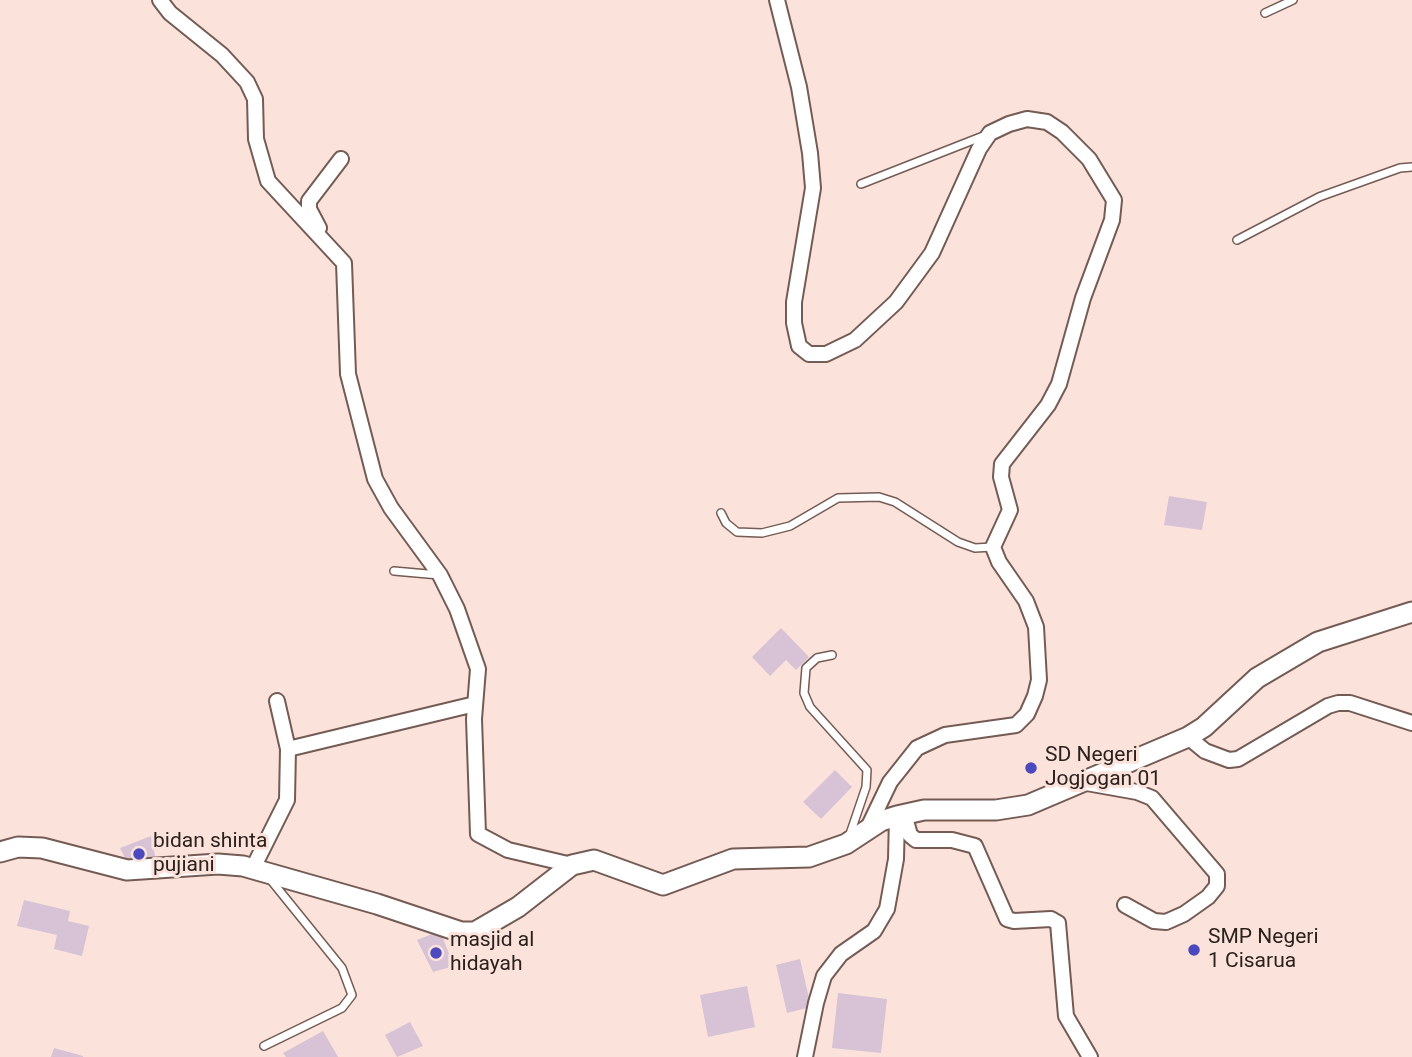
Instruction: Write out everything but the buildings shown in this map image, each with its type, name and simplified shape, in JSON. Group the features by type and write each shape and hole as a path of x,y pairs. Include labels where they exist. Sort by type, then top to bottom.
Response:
{"street":[{"path":"160,0 170,13 222,55 247,82 255,99 256,139 268,181 344,263 348,374 375,479 391,508 440,575 457,609 478,669 475,704 478,834 508,850 572,865"},
{"path":"777,0 796,75 810,153 813,188 794,313 799,346 809,355 826,354 855,340 912,284 932,253 979,149 990,133 1027,119 1046,122 1062,132 1089,159 1114,200 1112,220 1083,298 1059,384 1048,405 1003,458 1001,477 1010,510 993,547 999,562 1026,601 1036,627 1039,680 1029,710 1019,722 1009,727 944,735 917,748 890,782 866,831"},
{"path":"320,236 309,209 309,201 341,159"},
{"path":"0,852 18,847 42,848 127,870 218,864 258,869 470,933 482,930 518,907 572,865 594,860 663,885 733,859 805,858 846,844 866,831 901,815 1014,808 1188,737 1204,727 1244,688 1281,663 1336,634 1412,612"},
{"path":"258,869 287,800 288,749 277,701"},
{"path":"1188,737 1205,751 1229,760 1238,759 1328,706 1338,703 1350,703 1412,723"},
{"path":"288,749 475,704"},
{"path":"1080,782 1137,792 1152,798 1217,874 1217,886 1208,897 1166,922 1154,921 1125,905"},
{"path":"805,1057 824,976 841,954 874,931 887,909 901,815"},
{"path":"901,815 910,835 916,840 952,840 976,847 1007,919 1051,919 1058,923 1066,1016 1090,1057"}],"lane":[{"path":"1265,13 1293,0"},
{"path":"861,184 990,133"},
{"path":"1237,240 1319,197 1400,167 1412,167"},
{"path":"721,513 726,523 737,532 762,533 790,526 838,498 879,497 895,502 958,542 975,548 993,547"},
{"path":"394,571 440,575"},
{"path":"832,655 821,656 810,663 805,672 803,687 810,707 868,773 859,810 846,844"},
{"path":"258,869 342,968 352,995 342,1008 264,1046"}],"place":[{"name":"SD Negeri Jogjogan 01","path":"1031,768"},
{"name":"bidan shinta pujiani","path":"139,854"},
{"name":"SMP Negeri 1 Cisarua","path":"1194,950"},
{"name":"masjid al hidayah","path":"436,953"}]}
